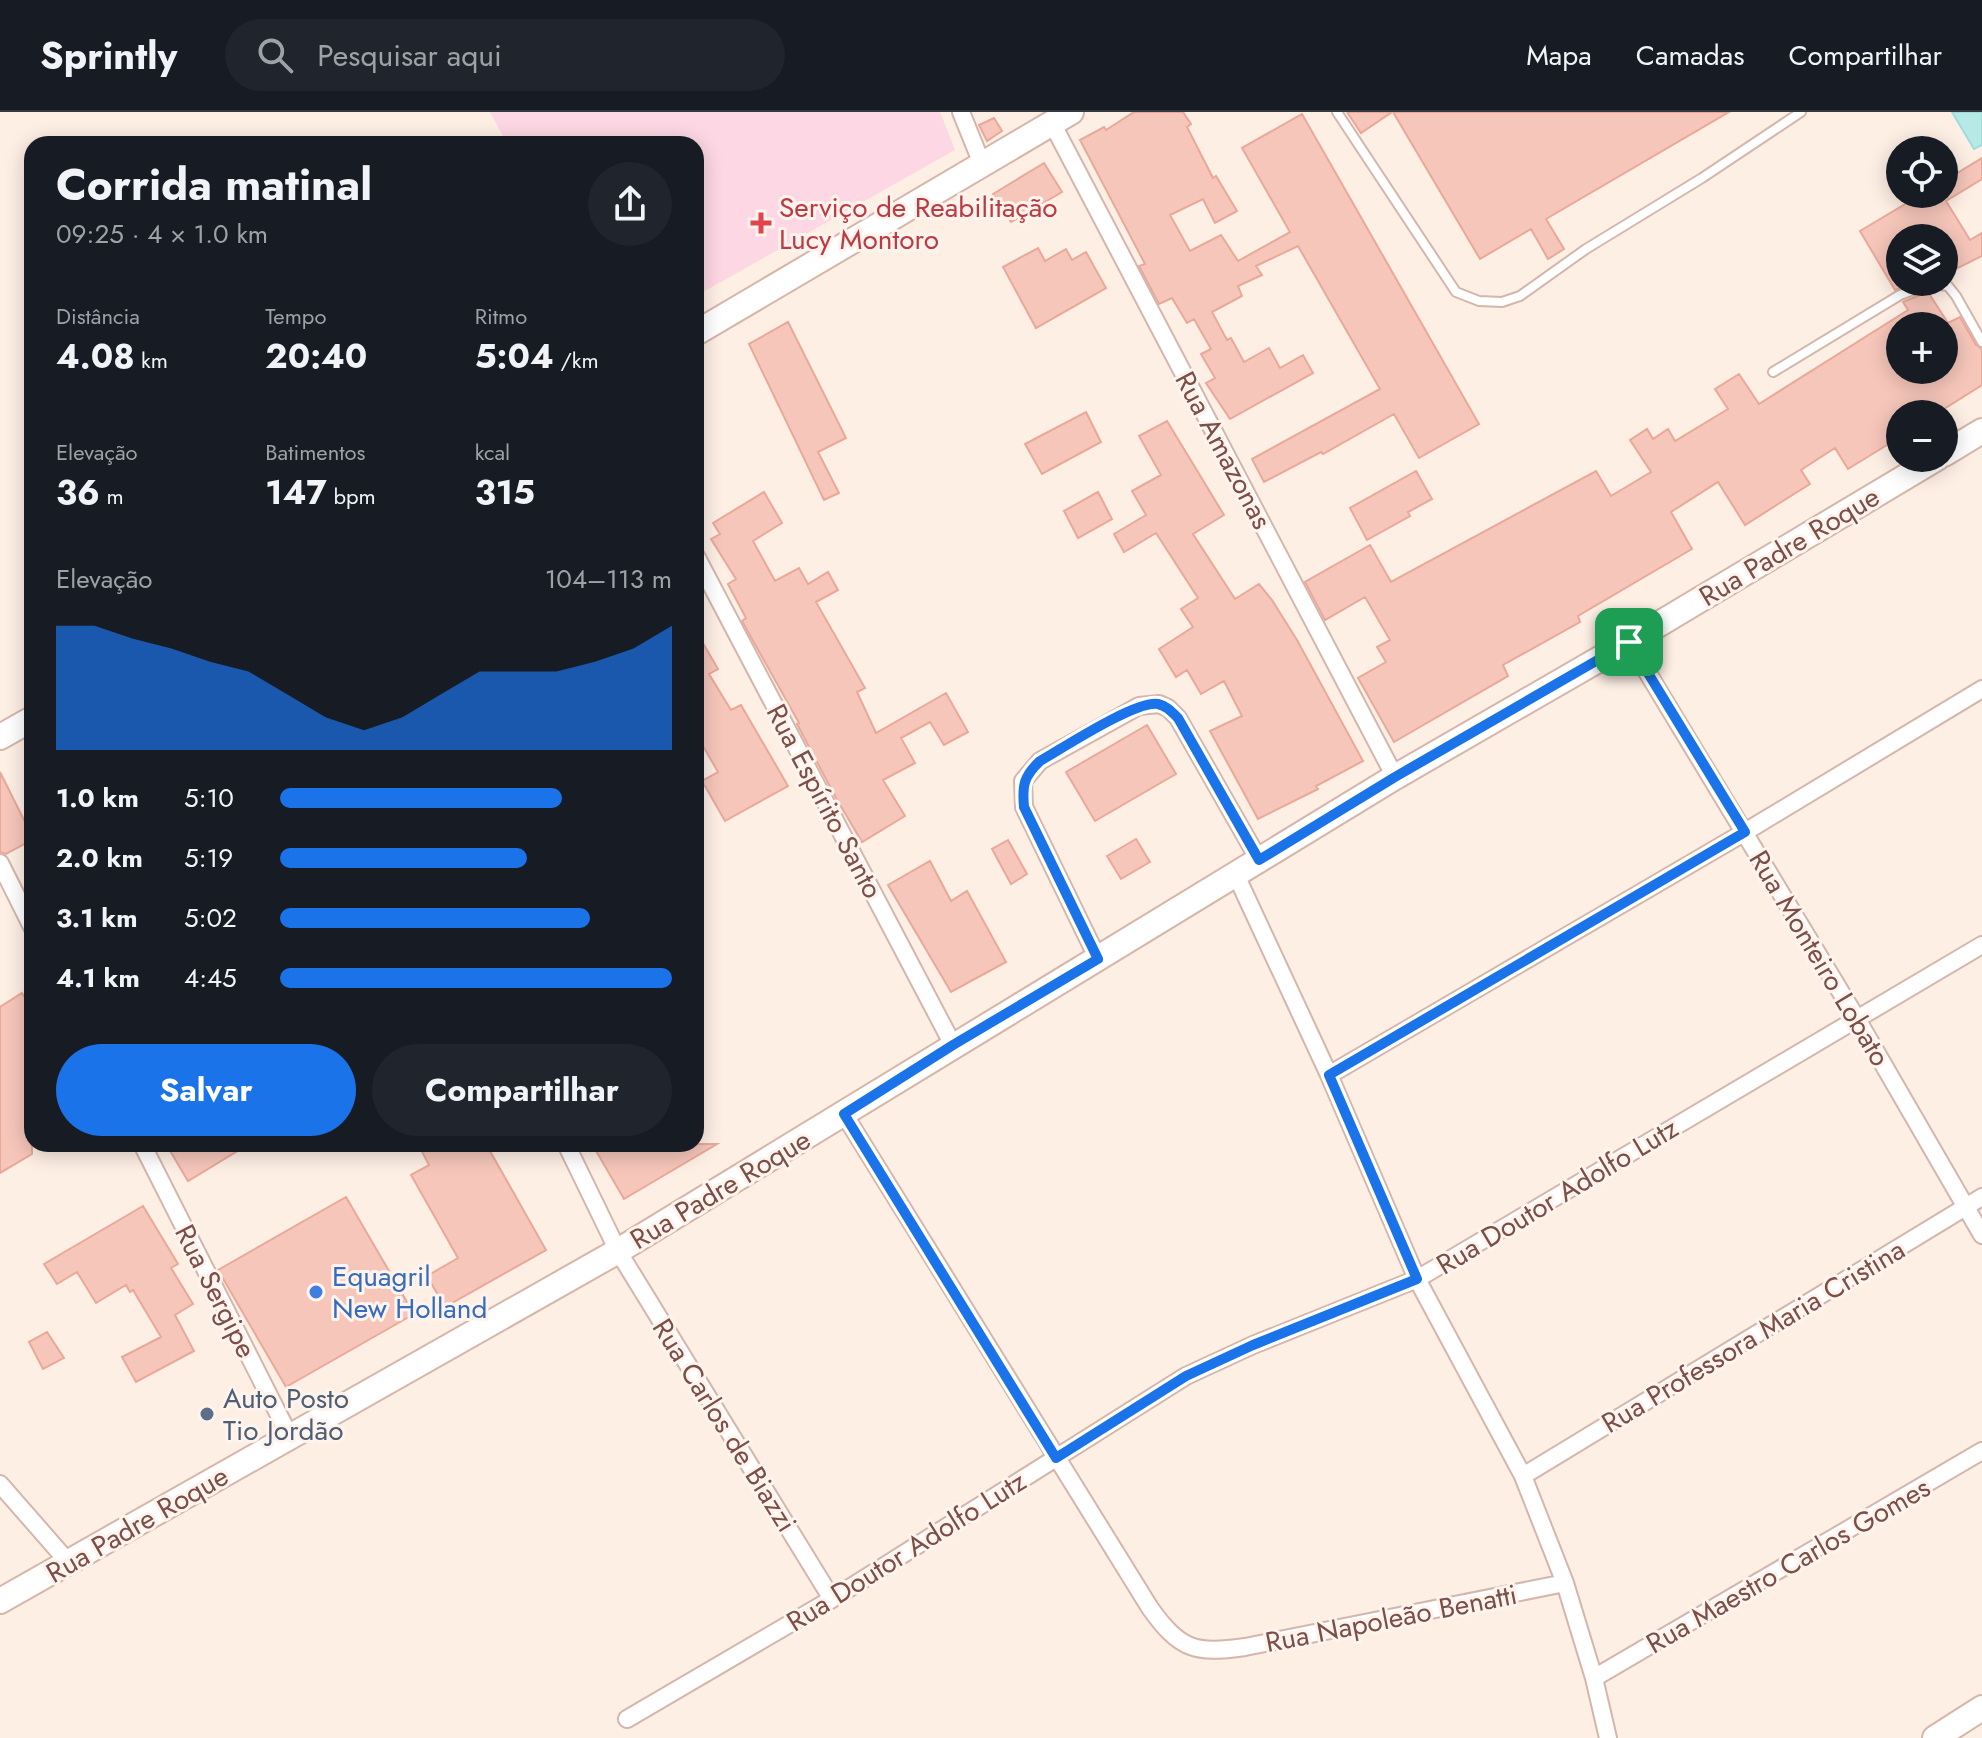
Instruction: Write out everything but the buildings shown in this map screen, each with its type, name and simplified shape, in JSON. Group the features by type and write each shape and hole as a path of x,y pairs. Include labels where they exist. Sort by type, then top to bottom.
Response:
{"street":[{"path":"961,112 982,164"},
{"path":"704,328 1062,118"},
{"name":"Rua Amazonas","path":"1062,118 1395,777"},
{"path":"1958,446 1982,431"},
{"name":"Rua Padre Roque","path":"0,1601 618,1251 1395,777 1914,472"},
{"name":"Rua Espírito Santo","path":"704,571 953,1045"},
{"name":"Rua Monteiro Lobato","path":"1629,642 1857,1019 1982,1235"},
{"path":"1329,1075 1745,832 1982,689"},
{"path":"1098,959 1024,807 1023,781 1040,761 1139,706 1159,704 1168,708 1178,718 1259,860"},
{"path":"0,737 24,724"},
{"path":"0,863 24,911"},
{"path":"1236,875 1329,1075 1417,1279 1523,1476 1565,1583 1594,1678 1608,1738"},
{"name":"Rua Doutor Adolfo Lutz","path":"627,1719 832,1599 1186,1376 1253,1345 1417,1279 1982,945"},
{"path":"844,1114 1056,1458"},
{"name":"Rua Sergipe","path":"146,1152 290,1437"},
{"name":"Rua Carlos de Biazzi","path":"570,1152 618,1251 832,1599"},
{"name":"Rua Professora Maria Cristina","path":"1523,1476 1982,1197"},
{"name":"Rua Maestro Carlos Gomes","path":"1594,1678 1982,1451"},
{"name":"Rua Napoleão Benatti","path":"1056,1458 1167,1631 1182,1644 1194,1649 1217,1651 1565,1583"},
{"path":"0,1484 69,1563"},
{"name":"Rua Padre Roque","path":"0,1615 29,1586"},
{"path":"1935,1738 1982,1708"}],"lane":[{"path":"1337,112 1456,292 1479,301 1502,302 1520,296 1586,249 1702,178 1801,112"},
{"path":"1773,372 1900,295 1930,284 1948,286 1982,342"}],"shaded area":[{"name":"Serviço de Reabilitação Lucy Montoro","path":"490,112 940,112 955,150 704,291 704,136 503,136"}],"water":[{"path":"1952,112 1982,112 1982,145 1974,149"}],"place":[{"name":"Serviço de Reabilitação Lucy Montoro","path":"761,223"},
{"name":"Equagril New Holland","path":"316,1292"},
{"name":"Auto Posto Tio Jordão","path":"207,1414"}],"route":[{"path":"1629,642 1745,832 1329,1075 1417,1279 1253,1345 1186,1376 1056,1458 844,1114 1098,959 1024,807 1023,781 1030,770 1040,761 1139,706 1159,704 1178,718 1259,860 1395,777 1629,642"}]}
